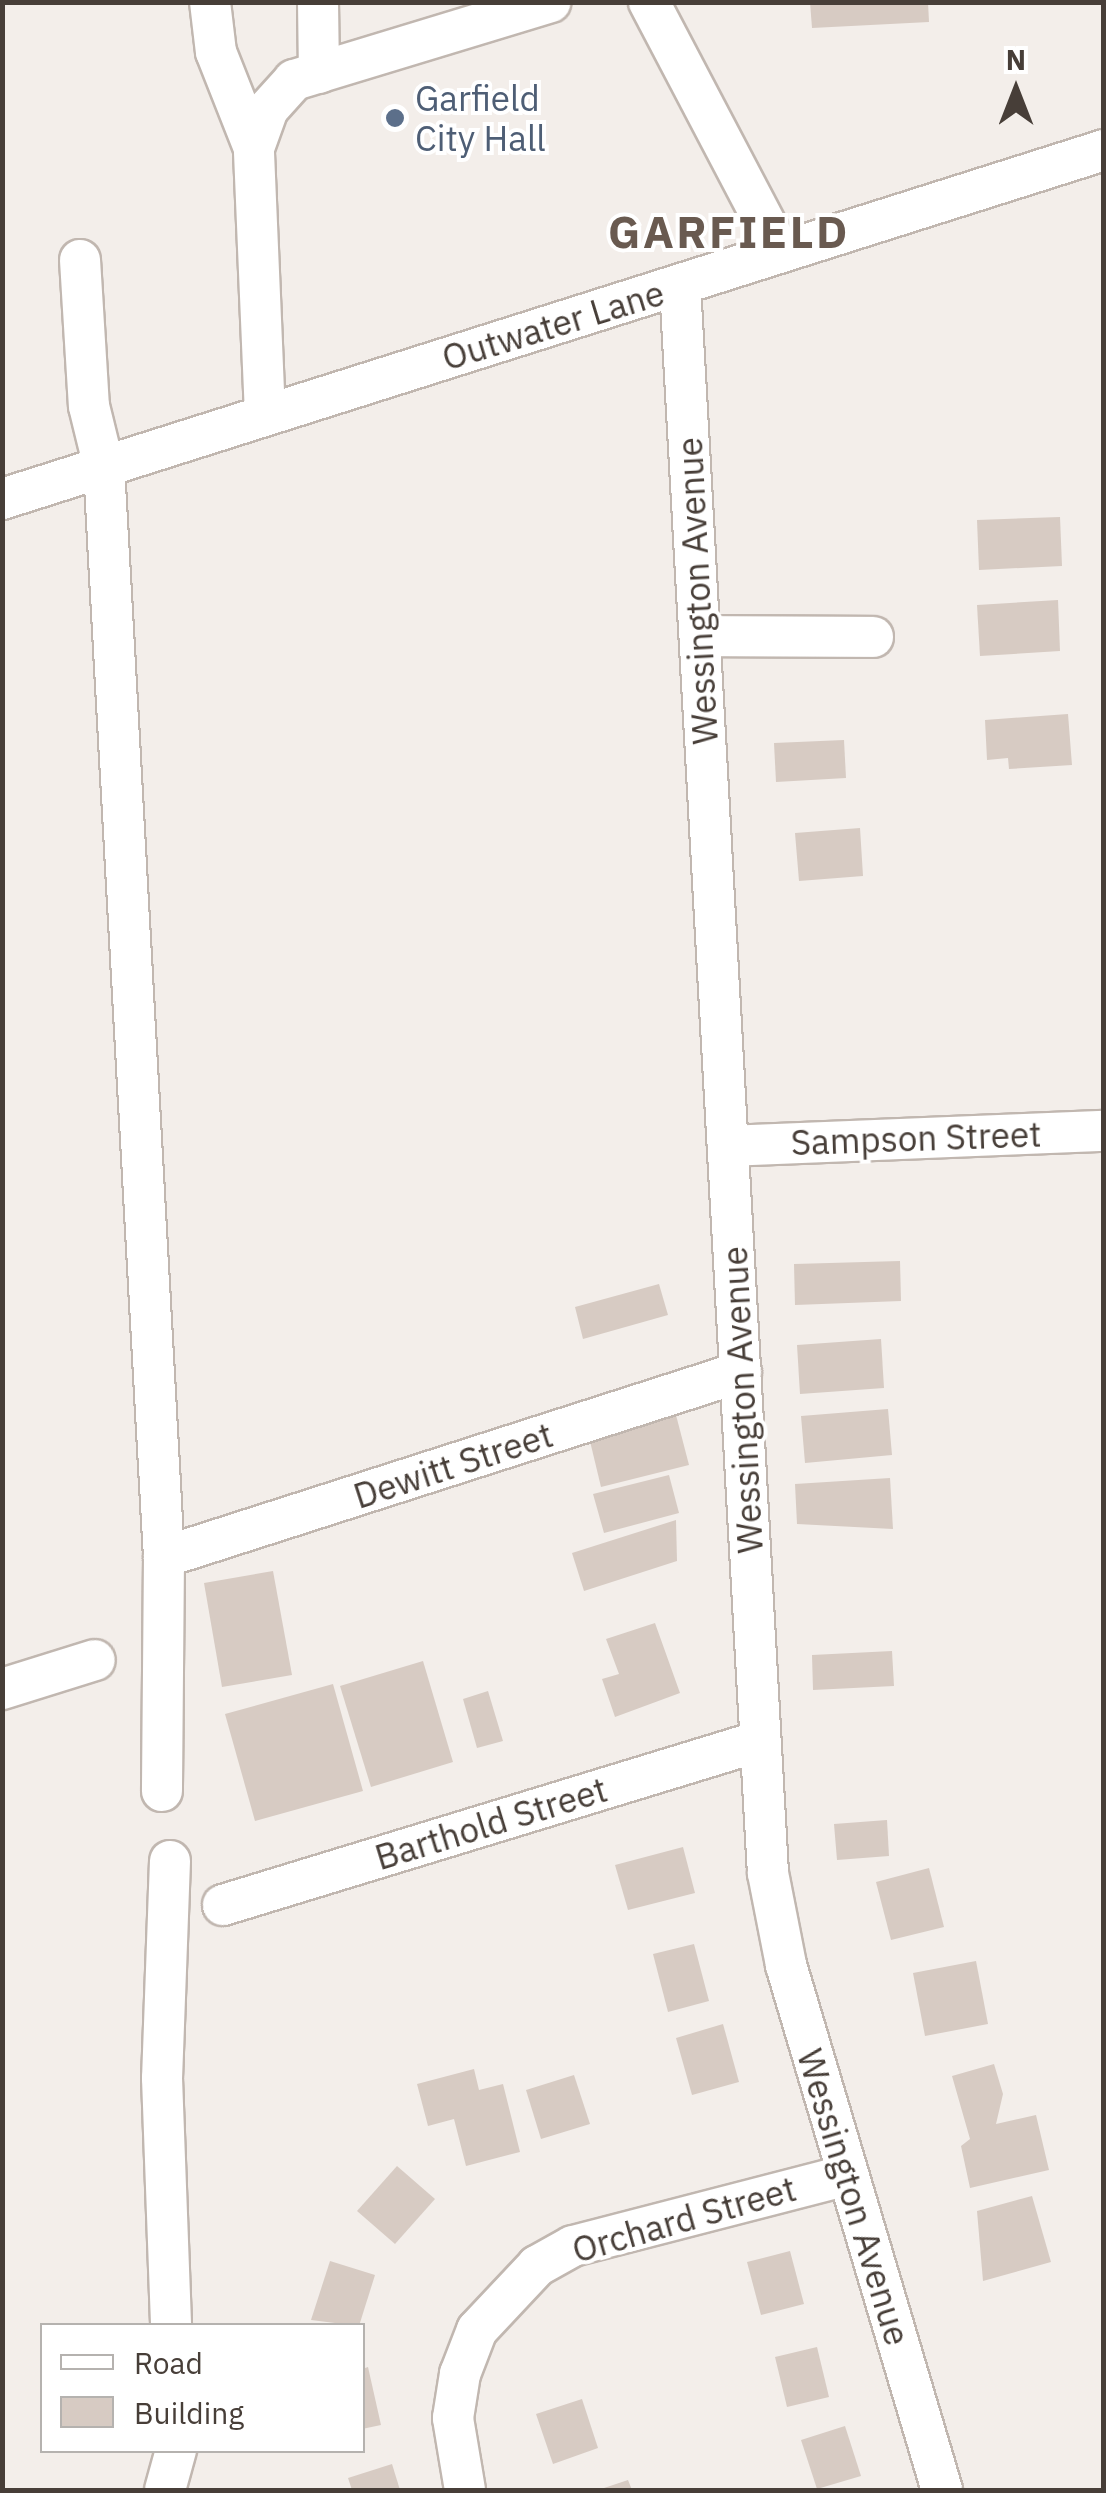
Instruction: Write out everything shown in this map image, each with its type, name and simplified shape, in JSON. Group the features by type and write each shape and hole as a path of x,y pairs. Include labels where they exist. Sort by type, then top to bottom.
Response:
{"street":[{"path":"210,2 216,52 254,148 265,415"},
{"path":"318,2 319,72"},
{"path":"254,148 268,110 294,80 490,10 550,2"},
{"path":"649,2 780,252"},
{"name":"Outwater Lane","path":"4,492 104,467 1104,150"},
{"path":"80,260 89,406 104,467 164,1557 162,1791"},
{"name":"Wessington Avenue","path":"680,285 760,1740 786,1965 942,2490"},
{"path":"700,636 873,637"},
{"name":"Sampson Street","path":"728,1146 1104,1131"},
{"name":"Dewitt Street","path":"164,1557 741,1372"},
{"path":"2,1689 96,1660"},
{"name":"Barthold Street","path":"223,1906 760,1740"},
{"path":"170,1861 162,2078 172,2323"},
{"name":"Orchard Street","path":"465,2490 453,2418 460,2374 478,2330 537,2266 573,2246 848,2174"},
{"path":"165,2490 175,2453"}],"building":[{"path":"810,2 928,2 929,22 812,28"},
{"path":"1060,517 1062,566 979,570 977,520"},
{"path":"1058,600 1060,651 980,656 977,605"},
{"path":"1068,714 1072,765 1009,769 1008,758 987,760 985,720"},
{"path":"844,740 846,778 776,782 774,743"},
{"path":"860,828 863,876 799,881 795,833"},
{"path":"900,1261 901,1301 795,1305 794,1264"},
{"path":"659,1284 668,1315 583,1339 575,1307"},
{"path":"881,1339 884,1388 800,1394 797,1345"},
{"path":"888,1409 892,1455 805,1463 801,1416"},
{"path":"676,1415 689,1465 601,1487 589,1437"},
{"path":"669,1475 679,1513 604,1533 593,1494"},
{"path":"890,1478 893,1529 797,1524 795,1484"},
{"path":"676,1520 677,1561 584,1591 572,1553"},
{"path":"273,1571 292,1675 222,1687 204,1583"},
{"path":"655,1623 680,1693 615,1717 602,1679 619,1674 606,1639"},
{"path":"892,1651 894,1686 813,1690 812,1655"},
{"path":"423,1661 453,1762 371,1787 340,1686"},
{"path":"333,1684 363,1791 255,1821 225,1714"},
{"path":"488,1691 503,1741 477,1748 463,1699"},
{"path":"887,1820 889,1856 837,1860 834,1824"},
{"path":"683,1847 695,1893 628,1910 615,1865"},
{"path":"929,1868 944,1927 891,1940 876,1882"},
{"path":"694,1944 709,2001 668,2012 653,1954"},
{"path":"976,1961 988,2024 925,2036 913,1973"},
{"path":"723,2024 739,2082 692,2095 676,2038"},
{"path":"994,2064 1003,2094 996,2124 1036,2115 1049,2170 970,2188 961,2146 970,2139 952,2076"},
{"path":"474,2069 479,2090 503,2084 520,2152 466,2166 454,2119 428,2126 417,2084"},
{"path":"574,2075 590,2124 541,2139 526,2090"},
{"path":"397,2166 435,2199 395,2244 357,2211"},
{"path":"1032,2196 1051,2262 983,2281 977,2211"},
{"path":"790,2251 804,2304 761,2315 747,2262"},
{"path":"330,2261 375,2275 360,2323 311,2320"},
{"path":"817,2347 829,2397 787,2407 775,2357"},
{"path":"368,2367 381,2425 365,2428"},
{"path":"582,2399 598,2448 553,2464 536,2414"},
{"path":"845,2426 861,2476 817,2489 801,2440"},
{"path":"392,2464 400,2490 352,2490 348,2478"},
{"path":"628,2480 632,2490 598,2490"}],"place":[{"name":"Garfield City Hall","path":"395,118"}],"district":[{"name":"GARFIELD","path":"729,232"}]}
